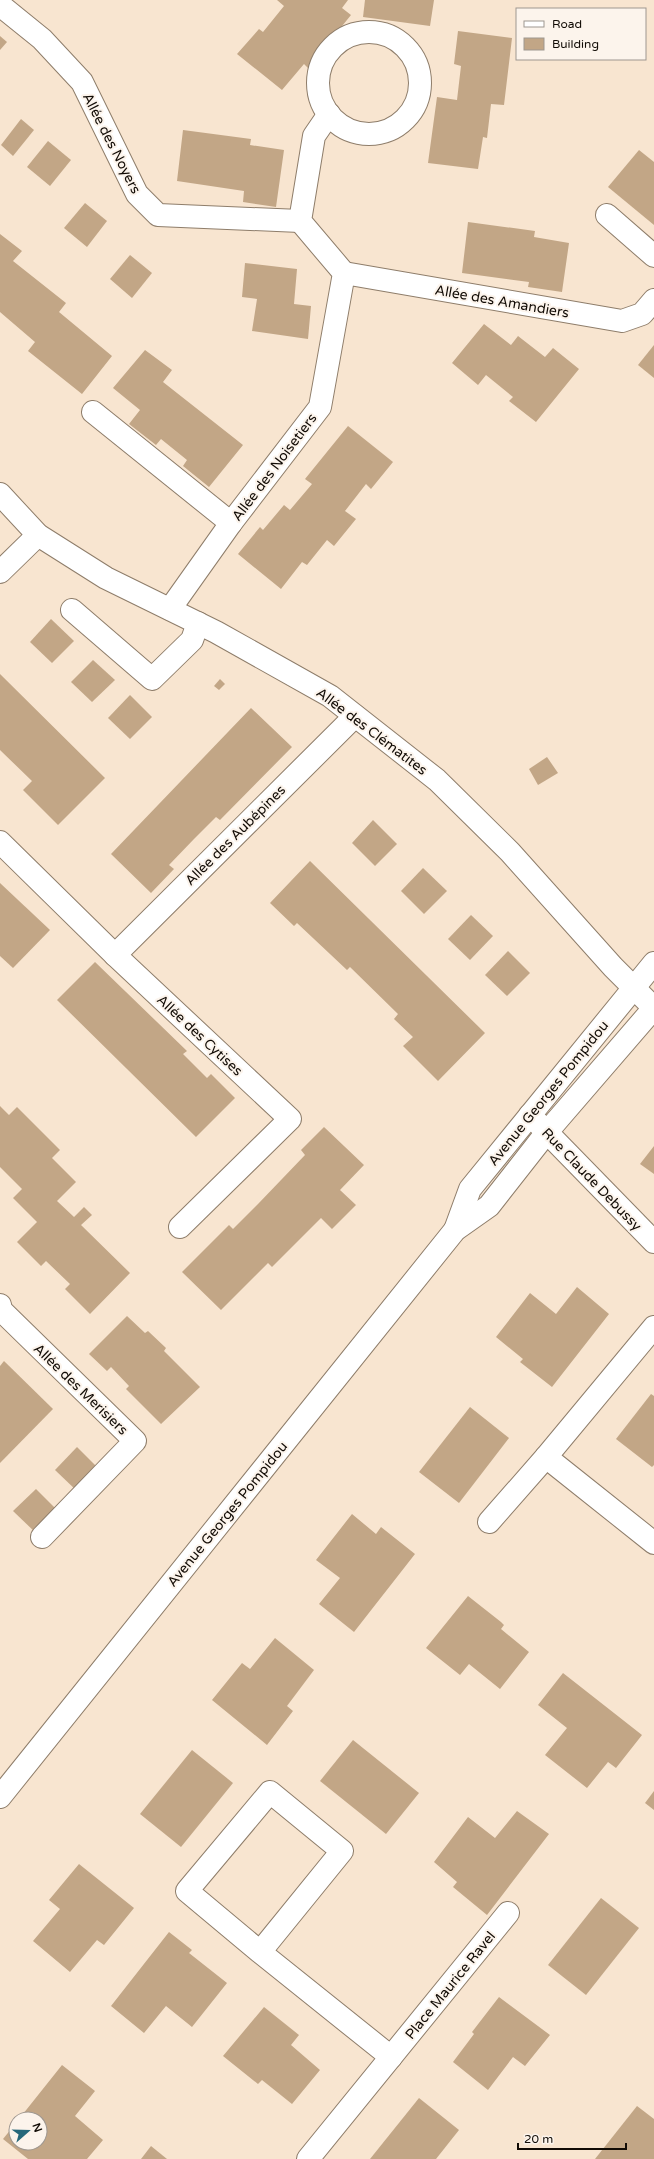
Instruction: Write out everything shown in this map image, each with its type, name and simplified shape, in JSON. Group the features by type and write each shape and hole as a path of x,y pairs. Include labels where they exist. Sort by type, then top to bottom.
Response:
{"street":[{"name":"Allée des Noyers","path":"0,5 42,39 82,82 137,194 158,215 300,221"},
{"path":"360,32 378,32 394,38 407,49 416,63 420,79 419,95 412,110 401,122 382,131 371,134 355,132 340,125 328,114 320,98 318,81 321,64 331,49 344,38 360,32"},
{"path":"328,114 314,136 300,221 344,273"},
{"path":"607,215 654,256"},
{"name":"Allée des Amandiers","path":"344,273 622,321 642,314 654,300"},
{"name":"Allée des Noisetiers","path":"170,609 231,523 320,406 344,273"},
{"path":"93,412 231,523"},
{"name":"Allée des Clématites","path":"0,494 38,535 106,578 198,623 330,696 437,780 510,852 633,988 654,1008"},
{"path":"0,572 38,535"},
{"path":"72,610 152,679 192,640 198,623"},
{"name":"Allée des Aubépines","path":"115,955 355,716"},
{"name":"Allée des Cytises","path":"0,842 115,955 290,1119 180,1227"},
{"name":"Avenue Georges Pompidou","path":"455,1230 470,1189 654,963"},
{"name":"Avenue Georges Pompidou","path":"0,1797 455,1230 490,1206 547,1132 654,1008"},
{"name":"Rue Claude Debussy","path":"530,1115 654,1242"},
{"name":"Allée des Merisiers","path":"0,1309 135,1440 42,1537"},
{"path":"489,1522 546,1457 654,1327"},
{"path":"546,1457 654,1543"},
{"path":"260,1952 342,1851 270,1792 187,1891 260,1952 391,2057"},
{"name":"Place Maurice Ravel","path":"308,2159 508,1913"}],"building":[{"path":"277,0 348,0 342,8 351,15 308,68 304,64 282,90 237,54 259,29 263,32 284,6"},
{"path":"365,0 434,0 430,26 363,17"},
{"path":"458,31 512,38 504,105 491,104 487,138 483,137 478,169 428,163 437,97 457,100 461,66 454,64"},
{"path":"0,36 7,42 0,50"},
{"path":"21,119 34,130 13,156 1,145"},
{"path":"183,130 251,139 250,145 284,150 276,207 243,202 244,191 177,181"},
{"path":"48,141 71,160 50,186 27,167"},
{"path":"639,150 654,162 654,225 608,187"},
{"path":"85,203 107,221 87,247 64,228"},
{"path":"468,222 535,231 534,237 569,243 562,292 528,287 529,282 462,273"},
{"path":"0,234 22,251 13,261 66,303 59,312 112,356 82,394 28,351 35,342 0,312"},
{"path":"130,255 152,273 132,298 110,279"},
{"path":"245,263 297,269 294,304 311,306 308,339 252,331 257,299 242,297"},
{"path":"484,324 511,345 518,336 545,357 553,348 579,369 536,422 509,401 513,397 486,375 478,385 452,363"},
{"path":"654,345 654,378 638,365"},
{"path":"145,350 172,370 163,382 243,445 209,487 183,466 187,460 161,439 156,445 129,424 140,410 113,388"},
{"path":"348,426 393,462 371,489 366,484 345,511 356,519 334,546 327,540 307,565 302,562 281,589 238,554 260,527 263,530 284,505 290,510 312,484 305,479"},
{"path":"51,619 74,641 52,663 30,642"},
{"path":"93,660 115,680 92,702 71,682"},
{"path":"0,674 105,778 58,825 23,790 32,781 0,750"},
{"path":"220,679 225,684 219,690 214,686"},
{"path":"130,695 152,717 130,739 108,718"},
{"path":"251,708 292,747 220,820 216,817 194,839 169,865 174,869 151,893 111,854"},
{"path":"547,757 558,773 538,785 529,769"},
{"path":"373,820 397,844 375,866 352,843"},
{"path":"310,861 485,1033 438,1081 403,1046 413,1037 394,1019 398,1014 350,967 347,970 297,923 294,926 270,903"},
{"path":"423,868 447,891 424,914 401,891"},
{"path":"0,883 50,930 13,968 0,956"},
{"path":"471,915 493,936 470,960 448,939"},
{"path":"508,951 530,973 507,996 485,975"},
{"path":"95,962 187,1051 183,1054 207,1078 211,1074 235,1098 196,1137 57,1000"},
{"path":"0,1106 9,1115 17,1107 60,1150 52,1158 76,1182 57,1201 74,1217 84,1207 92,1215 81,1225 130,1273 90,1314 65,1289 70,1284 46,1261 41,1266 17,1242 37,1222 13,1198 22,1189 0,1167"},
{"path":"324,1127 364,1165 340,1190 356,1205 332,1229 321,1218 272,1267 268,1263 221,1310 182,1272 229,1225 233,1229 258,1204 305,1155 301,1150"},
{"path":"654,1146 654,1174 640,1164"},
{"path":"577,1287 609,1314 552,1387 520,1362 523,1359 496,1337 530,1293 556,1314"},
{"path":"127,1316 145,1333 148,1331 166,1348 164,1351 200,1387 161,1424 126,1389 129,1386 111,1367 107,1371 89,1354"},
{"path":"4,1361 53,1409 0,1463 0,1366"},
{"path":"651,1394 654,1396 654,1465 652,1467 616,1439"},
{"path":"470,1407 509,1438 459,1503 419,1472"},
{"path":"77,1447 100,1470 78,1492 55,1470"},
{"path":"36,1489 59,1512 37,1534 13,1511"},
{"path":"352,1514 376,1534 381,1527 415,1554 354,1632 319,1604 340,1578 316,1560"},
{"path":"468,1596 501,1622 504,1625 501,1629 529,1652 500,1689 469,1664 460,1675 426,1648"},
{"path":"275,1638 314,1670 287,1706 293,1711 267,1745 212,1700 242,1663 250,1669"},
{"path":"563,1673 642,1735 616,1768 608,1762 587,1788 545,1755 567,1728 538,1705"},
{"path":"353,1740 419,1793 386,1834 320,1781"},
{"path":"192,1750 233,1783 181,1847 140,1814"},
{"path":"654,1791 654,1810 645,1803"},
{"path":"517,1811 549,1834 487,1915 453,1887 457,1882 434,1862 468,1817 495,1838"},
{"path":"79,1864 134,1908 104,1945 97,1940 70,1972 33,1941 60,1909 49,1900"},
{"path":"601,1898 639,1928 586,1995 548,1965"},
{"path":"169,1932 192,1950 189,1953 227,1983 192,2027 166,2006 144,2033 111,2006"},
{"path":"499,1997 550,2035 525,2066 513,2057 488,2090 453,2062 474,2034 472,2032"},
{"path":"264,2007 299,2035 291,2045 320,2070 292,2104 262,2080 258,2084 223,2056"},
{"path":"62,2065 95,2091 75,2116 103,2140 87,2159 28,2159 18,2151 48,2151 48,2111 25,2111"},
{"path":"419,2098 459,2130 436,2159 370,2159"},
{"path":"637,2106 654,2119 654,2159 595,2159"},
{"path":"8,2133 8,2143 3,2139"},
{"path":"151,2146 167,2159 141,2159"}]}
